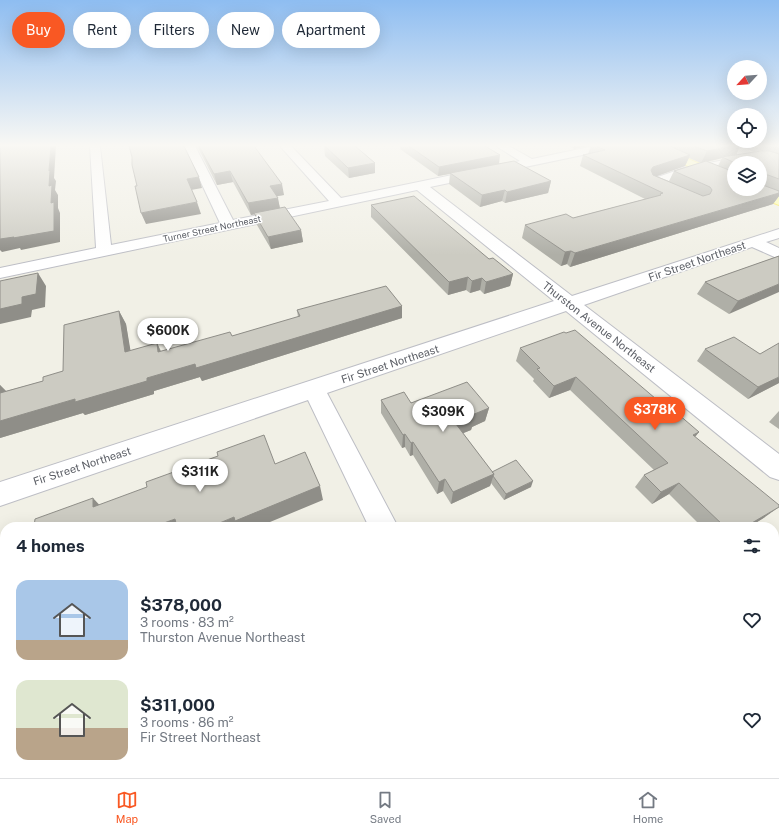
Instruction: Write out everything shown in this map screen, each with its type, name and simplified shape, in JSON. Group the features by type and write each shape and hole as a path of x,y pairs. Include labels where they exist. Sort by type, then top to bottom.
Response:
{"main road":[{"path":"767,196 779,201"}],"street":[{"path":"98,182 104,251"},
{"path":"207,182 229,226"},
{"path":"319,182 338,203"},
{"name":"Turner Street Northeast","path":"0,273 438,182"},
{"path":"655,182 653,183 678,194"},
{"name":"Thurston Avenue Northeast","path":"420,186 779,469"},
{"name":"Fir Street Northeast","path":"0,494 779,233"},
{"path":"753,242 779,254"},
{"path":"314,389 381,522"}],"building":[{"path":"0,182 49,182 49,186 52,185 51,203 54,202 54,231 0,239"},
{"path":"136,182 188,182 197,202 141,213 135,186 137,186"},
{"path":"236,182 281,182 282,184 270,186 278,198 248,203"},
{"path":"464,182 546,182 507,192 505,190 482,195"},
{"path":"640,182 670,182 703,196 710,194 712,190 710,187 699,182 727,182 727,196 767,196 767,187 779,191 779,193 575,253 571,251 565,252 525,225 566,214 573,218 661,195 660,194 663,193"},
{"path":"414,196 489,259 493,258 513,274 486,282 482,278 472,281 468,277 449,282 371,205"},
{"path":"285,207 301,230 268,237 254,213"},
{"path":"779,256 779,284 738,301 705,282"},
{"path":"38,273 36,294 22,297 22,304 0,309 0,281"},
{"path":"386,286 402,306 196,368 195,364 147,378 147,381 75,402 75,399 0,421 0,393 43,381 43,377 63,371 64,325 119,311 125,352 157,343 158,352 230,332 232,336 300,316 297,310"},
{"path":"575,330 676,416 678,414 699,432 693,435 779,505 779,507 754,522 720,522 679,483 661,492 644,475 668,463 576,377 554,386 537,369 540,368 520,348 564,332 566,333"},
{"path":"734,337 760,354 779,343 779,377 758,387 705,349"},
{"path":"467,382 489,408 472,415 474,417 456,424 494,474 453,492 445,479 439,482 413,442 411,443 405,434 403,435 381,400 404,392 411,403"},
{"path":"264,435 275,464 305,452 320,486 235,521 234,517 222,522 176,522 175,519 167,522 35,522 35,519 93,498 93,507 147,487 146,482 218,456 217,452"},
{"path":"516,460 533,481 506,494 493,476 494,474 492,472"}]}
